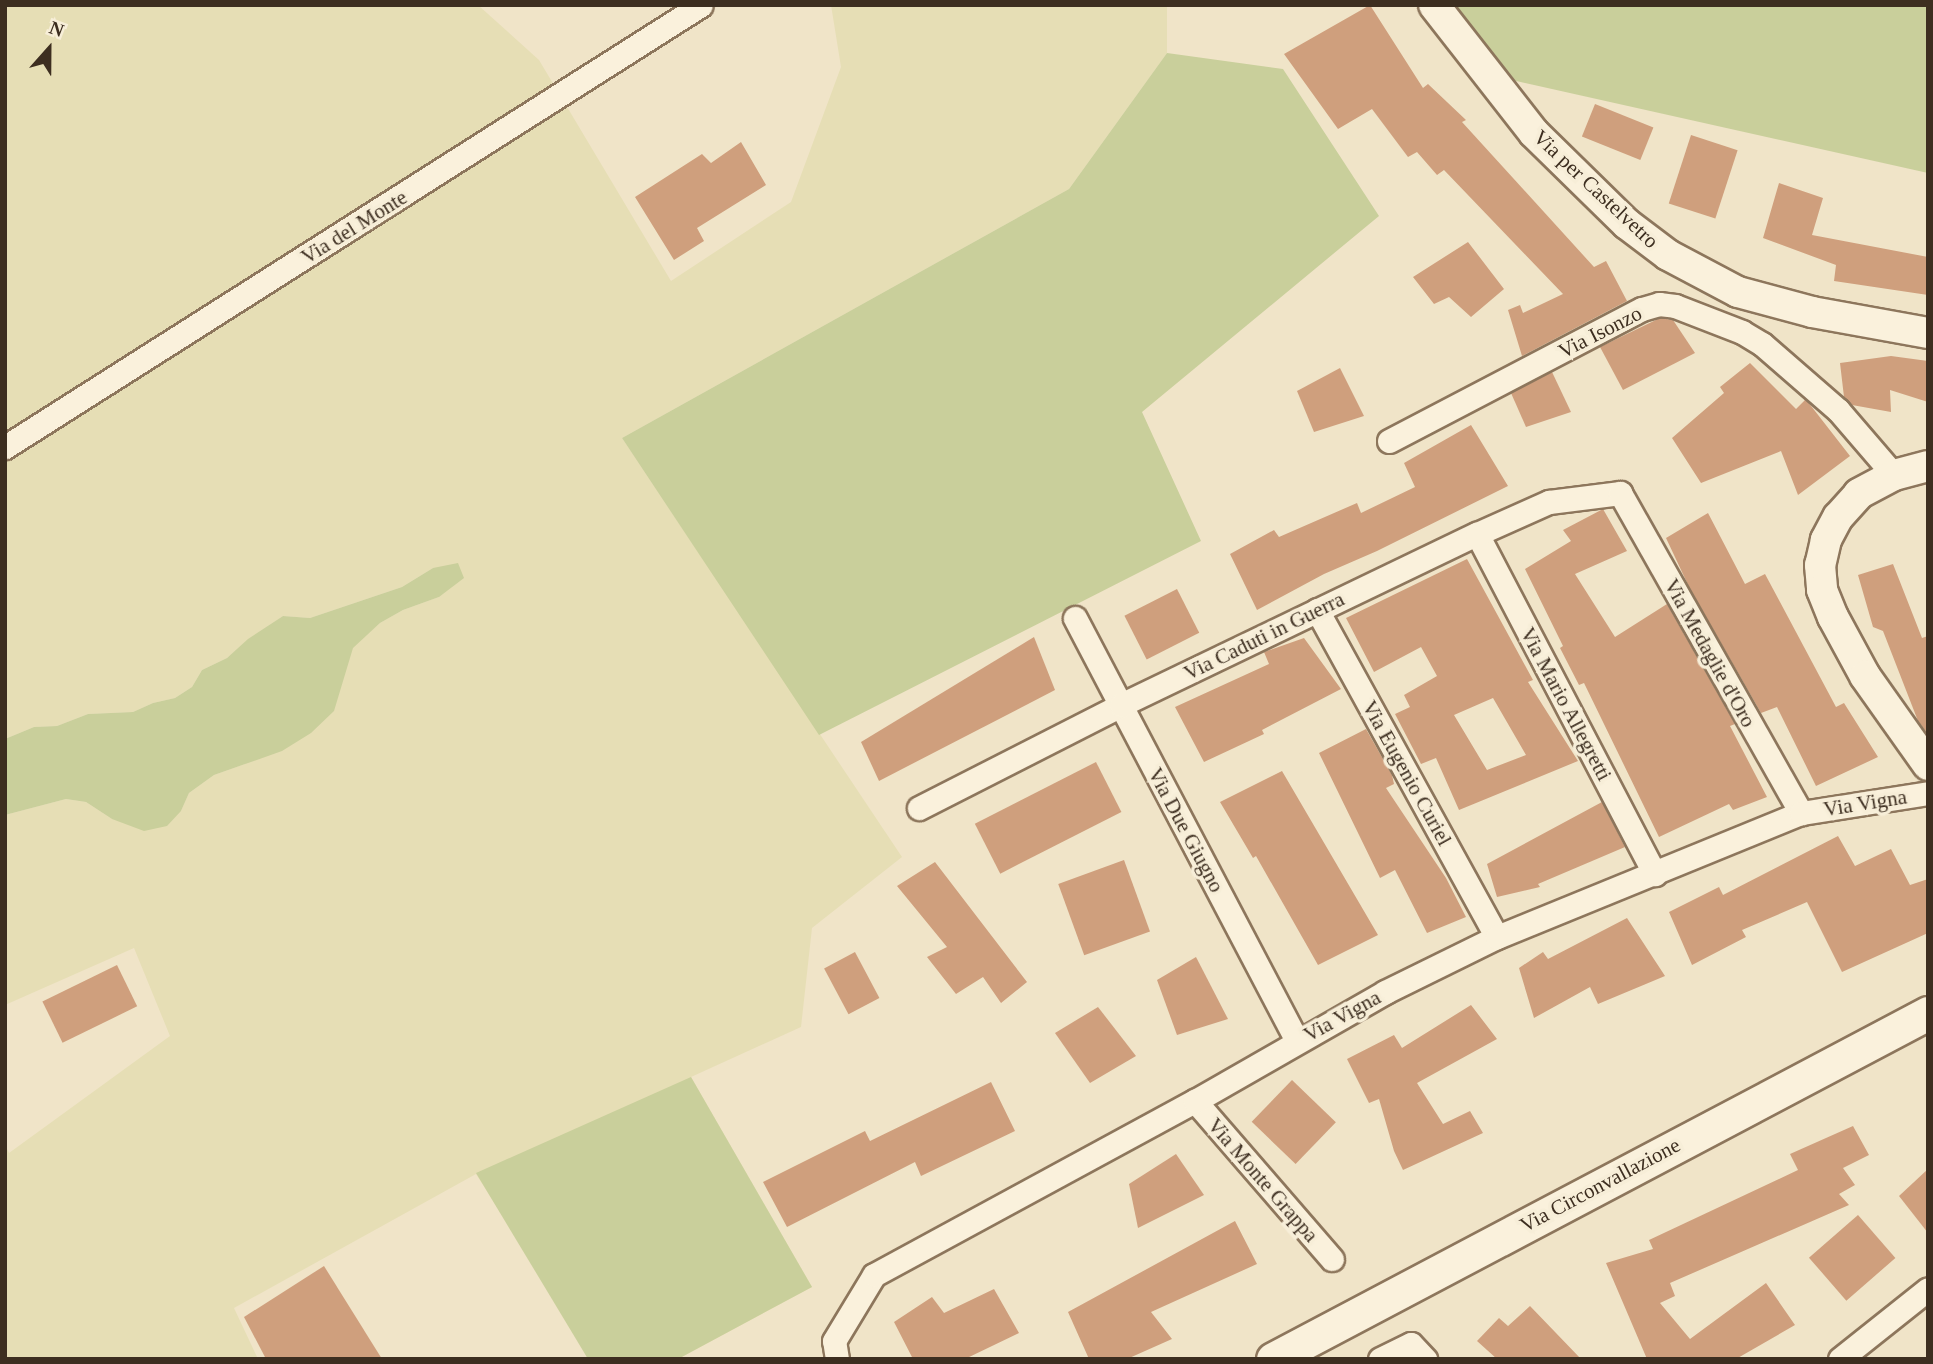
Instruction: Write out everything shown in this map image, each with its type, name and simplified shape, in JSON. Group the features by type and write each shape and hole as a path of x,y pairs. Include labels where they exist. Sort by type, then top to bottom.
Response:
{"main road":[{"name":"Via Circonvallazione","path":"1273,1359 1928,1013"}],"street":[{"name":"Via del Monte","path":"5,447 701,5"},
{"name":"Via per Castelvetro","path":"1434,5 1534,133 1619,217 1668,255 1738,292 1812,312 1928,333"},
{"name":"Via Isonzo","path":"1389,441 1642,309 1659,304 1675,306 1742,332 1762,344 1838,410 1894,475"},
{"path":"1928,466 1894,475 1859,494 1838,517 1826,540 1820,565 1822,590 1865,676 1928,765"},
{"name":"Via Caduti in Guerra","path":"919,808 1121,705 1477,534 1549,502 1620,493"},
{"name":"Via Medaglie d'Oro","path":"1620,493 1801,813"},
{"name":"Via Mario Allegretti","path":"1477,534 1655,874"},
{"name":"Via Eugenio Curiel","path":"1317,610 1497,937"},
{"name":"Via Due Giugno","path":"1075,618 1297,1041"},
{"name":"Via Vigna","path":"837,1359 834,1341 874,1275 1195,1101 1385,992 1497,937 1801,813 1928,793"},
{"name":"Via Monte Grappa","path":"1195,1101 1332,1259"},
{"path":"1840,1359 1928,1289"},
{"path":"1380,1359 1418,1352"}],"shaded area":[{"path":"5,5 478,5 539,60 671,281 791,202 841,67 831,5 1167,5 1167,53 1069,189 622,438 902,857 812,928 801,1027 691,1077 812,1287 678,1359 588,1359 545,1282 476,1174 234,1308 258,1359 5,1359 5,1145 9,1153 170,1036 134,948 5,1005 5,815 66,799 86,802 112,819 181,811 189,793 214,775 245,764 352,648 380,623 403,610 439,597 433,568 402,587 310,618 283,616 227,658 202,670 192,687 175,698 153,703 133,712 88,714 57,726 34,727 5,739"}],"green space":[{"path":"1452,5 1928,5 1928,173 1512,80"},
{"path":"1167,53 1283,69 1379,216 1142,412 1201,541 819,735 622,438 1069,189"},
{"path":"458,563 464,578 439,597 403,610 380,623 353,648 334,711 311,733 282,751 214,775 189,793 181,811 167,826 144,831 112,819 86,802 66,799 5,815 5,739 34,727 57,726 88,714 133,712 153,703 175,698 192,687 202,670 227,658 248,639 283,616 310,618 402,587 433,568"},
{"path":"691,1077 812,1287 678,1359 588,1359 476,1173"}],"building":[{"path":"1370,5 1423,88 1428,84 1466,120 1462,122 1594,267 1606,261 1627,301 1522,356 1508,310 1520,305 1523,313 1563,294 1444,170 1437,175 1417,152 1408,157 1372,109 1338,129 1284,54"},
{"path":"1595,104 1653,128 1640,160 1582,136"},
{"path":"1691,135 1738,150 1715,219 1669,203"},
{"path":"741,142 766,185 697,228 704,241 674,260 635,197 702,154 711,163"},
{"path":"1779,183 1823,198 1812,235 1928,257 1928,295 1834,281 1836,265 1763,238"},
{"path":"1468,242 1504,289 1471,317 1449,297 1434,304 1413,277"},
{"path":"1660,318 1673,320 1695,353 1623,390 1600,347"},
{"path":"1891,356 1928,361 1928,402 1890,390 1891,412 1852,405 1844,397 1840,363"},
{"path":"1750,363 1796,409 1805,400 1808,402 1850,456 1798,495 1781,451 1701,483 1672,438 1724,393 1720,387"},
{"path":"1340,368 1364,416 1314,432 1297,391"},
{"path":"1552,372 1571,412 1526,427 1511,393"},
{"path":"1471,425 1508,486 1377,551 1324,574 1257,610 1230,554 1274,530 1279,537 1357,503 1361,513 1415,487 1404,463"},
{"path":"1603,509 1627,551 1575,574 1615,637 1667,604 1735,724 1730,726 1767,797 1733,810 1729,804 1659,837 1584,683 1579,685 1560,648 1563,646 1525,569 1571,541 1563,530"},
{"path":"1708,513 1745,584 1765,574 1836,707 1844,703 1878,757 1816,786 1777,707 1761,713 1690,589 1666,538"},
{"path":"1467,559 1533,680 1528,682 1578,761 1459,810 1436,758 1421,764 1395,714 1410,707 1404,695 1437,676 1421,647 1374,672 1346,618","holes":["1493,698 1526,755 1487,770 1454,715"]},
{"path":"1893,564 1922,638 1928,636 1928,734 1918,721 1883,631 1873,627 1858,575"},
{"path":"1177,589 1199,633 1147,659 1124,616"},
{"path":"1034,637 1055,690 879,781 861,742"},
{"path":"1304,638 1341,689 1262,730 1264,734 1204,762 1175,707 1269,664 1264,652"},
{"path":"1366,729 1392,775 1394,784 1386,788 1446,878 1466,917 1427,933 1395,870 1380,878 1319,753"},
{"path":"1096,762 1121,812 1000,874 975,824"},
{"path":"1282,771 1378,935 1318,965 1256,856 1253,858 1220,802"},
{"path":"1602,802 1625,847 1538,884 1540,887 1497,897 1487,864"},
{"path":"1838,836 1855,866 1891,849 1910,885 1928,879 1928,933 1842,972 1807,902 1742,930 1746,937 1692,965 1669,912 1719,887 1723,895"},
{"path":"1124,860 1150,931 1084,955 1058,884"},
{"path":"935,862 1027,982 1001,1003 983,977 956,994 927,957 947,947 897,886"},
{"path":"1627,918 1665,976 1598,1004 1590,987 1534,1018 1519,968 1543,952 1548,959"},
{"path":"855,952 879,998 849,1014 824,968"},
{"path":"1196,957 1228,1019 1177,1035 1157,980"},
{"path":"117,965 137,1006 63,1043 42,1001"},
{"path":"1471,1005 1497,1039 1417,1083 1443,1124 1470,1111 1483,1133 1403,1170 1394,1151 1379,1099 1369,1103 1347,1059 1394,1035 1402,1048"},
{"path":"1098,1007 1136,1056 1090,1083 1055,1033"},
{"path":"1292,1080 1336,1122 1296,1164 1252,1122"},
{"path":"991,1082 1015,1131 921,1176 915,1162 787,1227 763,1182 865,1131 870,1141"},
{"path":"1853,1126 1869,1155 1843,1168 1855,1185 1839,1194 1849,1205 1670,1283 1675,1296 1660,1303 1690,1339 1766,1283 1795,1325 1736,1359 1647,1359 1606,1263 1653,1249 1649,1240 1798,1170 1790,1154"},
{"path":"1176,1154 1204,1195 1138,1228 1129,1184"},
{"path":"1928,1169 1928,1233 1899,1196"},
{"path":"1858,1215 1895,1258 1846,1301 1809,1258"},
{"path":"1235,1221 1257,1264 1151,1312 1172,1339 1127,1359 1089,1359 1068,1312"},
{"path":"324,1266 382,1359 266,1359 244,1317"},
{"path":"994,1289 1019,1333 965,1359 913,1359 894,1322 932,1297 944,1313"},
{"path":"1530,1306 1581,1359 1497,1359 1477,1341 1499,1318 1508,1326"}]}
